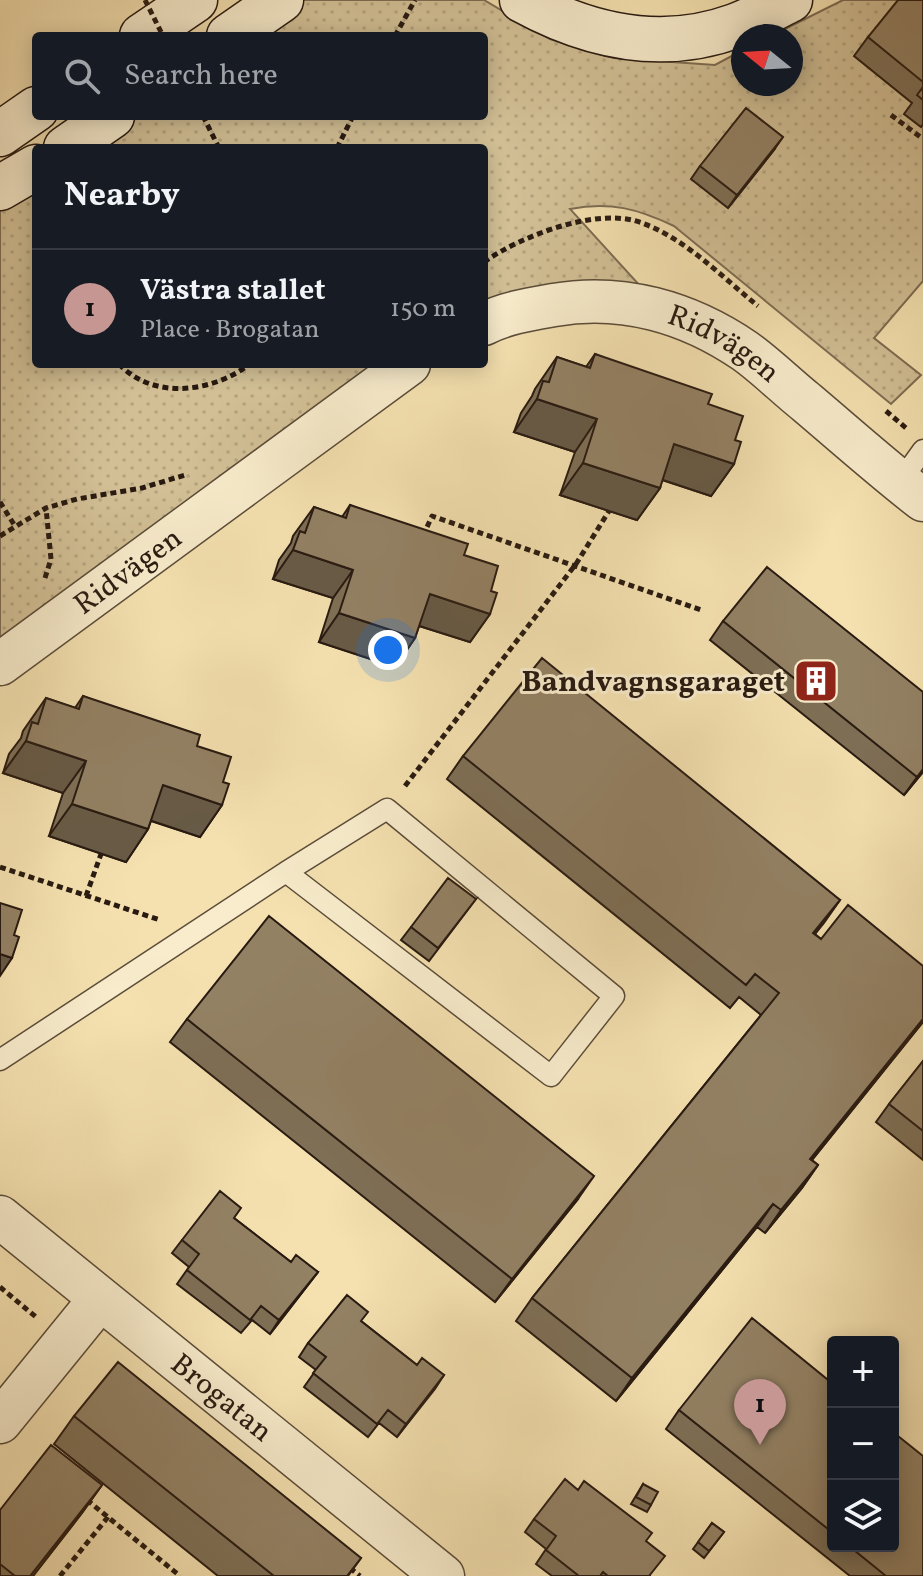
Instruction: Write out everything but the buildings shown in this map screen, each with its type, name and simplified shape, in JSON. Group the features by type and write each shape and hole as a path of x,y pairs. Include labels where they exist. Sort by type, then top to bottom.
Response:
{"main road":[{"path":"148,32 195,0"},
{"path":"235,32 281,0"},
{"path":"522,0 579,27 612,36 645,38 708,34 734,27 790,0"},
{"path":"0,134 32,112"},
{"path":"72,144 106,120"},
{"path":"0,188 32,169"}],"street":[{"name":"Ridvägen","path":"488,322 579,301 613,300 662,310 705,327 746,352 915,477"},
{"name":"Ridvägen","path":"0,664 404,368"},
{"name":"Brogatan","path":"0,1217 443,1576"},
{"path":"0,1422 100,1299"}],"lane":[{"path":"0,1060 286,872 387,809 614,996 551,1076 286,872"}],"path":[{"path":"145,0 161,32"},
{"path":"397,32 415,0"},
{"path":"891,115 923,139"},
{"path":"205,120 217,144"},
{"path":"339,144 351,120"},
{"path":"125,368 142,380 181,389 220,382 244,368"},
{"path":"0,536 46,508 77,499 142,488 198,471"},
{"path":"0,502 15,526"},
{"path":"40,587 51,559 46,508"},
{"path":"387,809 576,564 609,511"},
{"path":"422,538 432,516 701,610"},
{"path":"86,896 101,854"},
{"path":"0,867 195,932"},
{"path":"0,1287 66,1341"},
{"path":"84,1498 180,1576"},
{"path":"60,1576 108,1517"},
{"path":"347,1566 360,1576"}],"shaded area":[{"path":"281,0 484,0 550,39 614,58 715,65 731,56 731,96 803,96 803,24 795,24 843,0 923,0 923,281 874,338 921,375 891,404 674,226 636,211 611,206 570,209 662,310 488,324 488,144 72,144 106,120 488,120 488,32 235,32"},
{"path":"32,169 32,368 404,368 0,664 0,188"}],"place":[{"name":"Bandvagnsgaraget","path":"816,681"},
{"name":"Västra stallet","path":"760,1445"}]}
